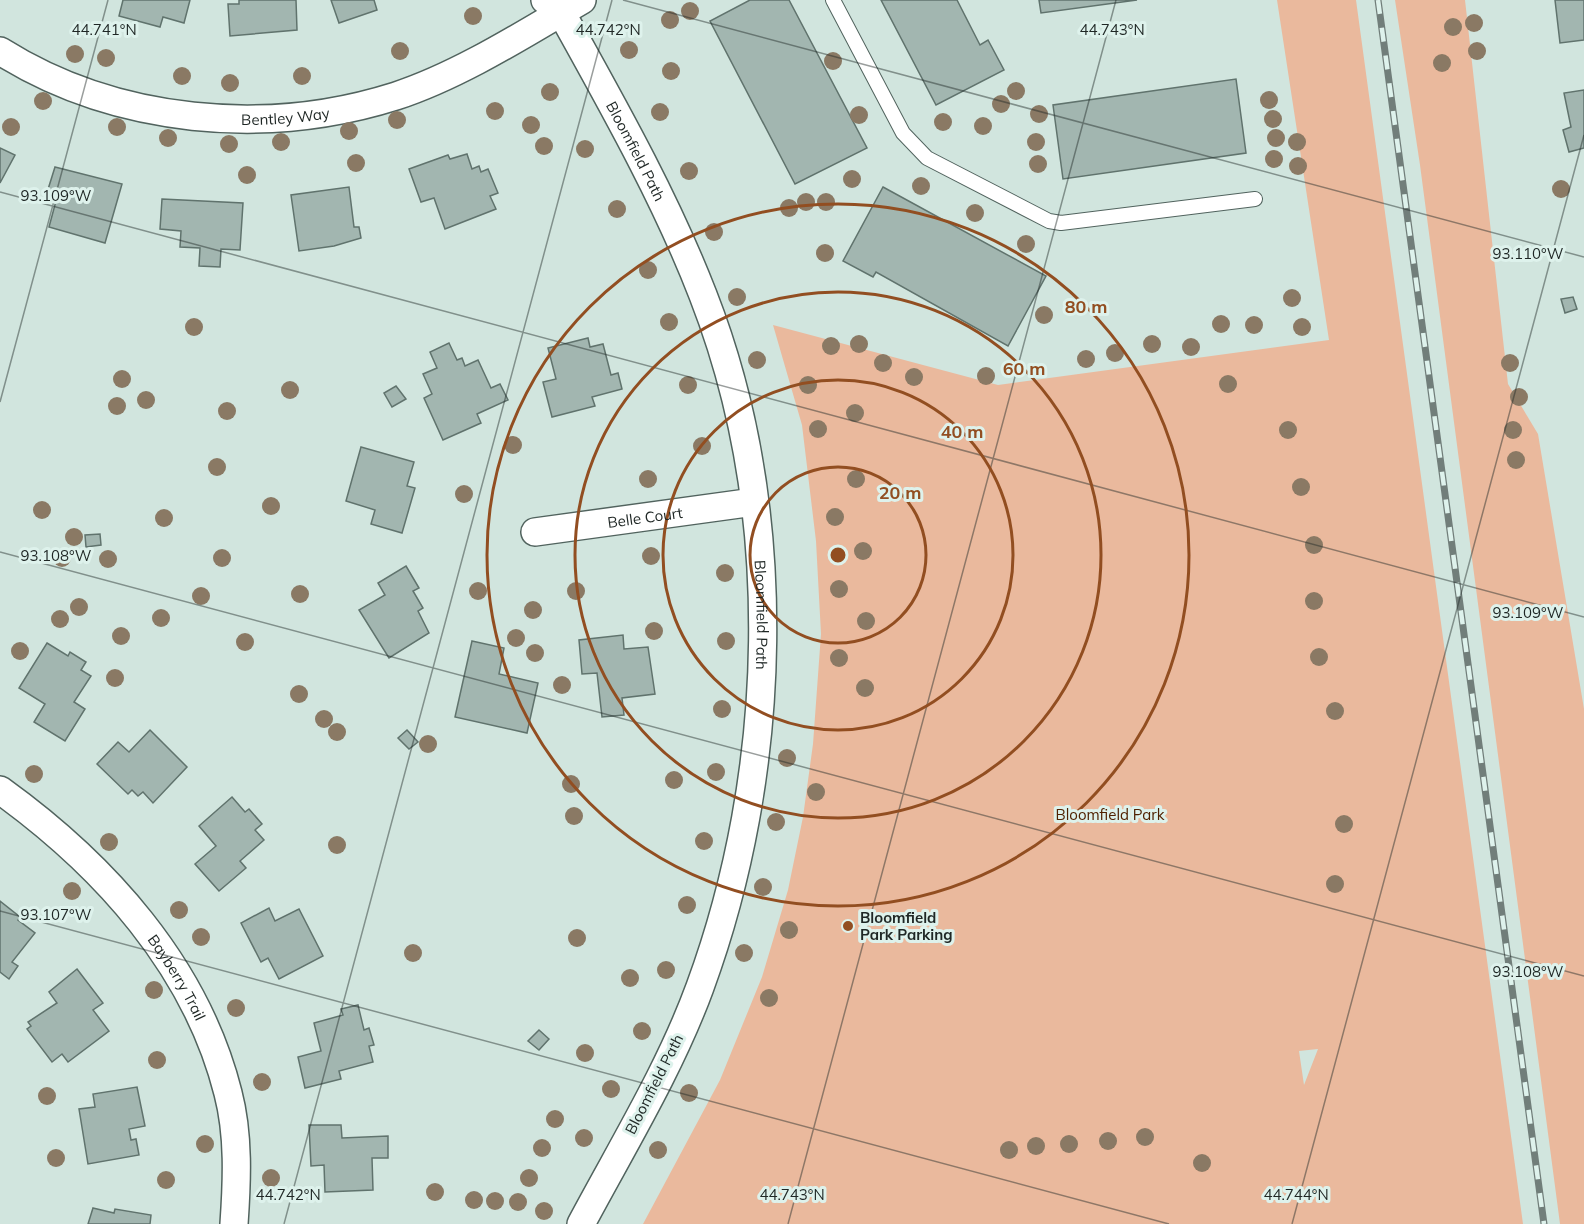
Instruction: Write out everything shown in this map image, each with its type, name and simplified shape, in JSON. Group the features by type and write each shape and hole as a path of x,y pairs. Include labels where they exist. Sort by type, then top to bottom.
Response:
{"street":[{"name":"Bentley Way","path":"0,51 48,76 118,102 198,117 274,119 314,115 396,96 468,66 562,3"},
{"name":"Bloomfield Path","path":"562,3 668,214 704,296 738,413 750,470 762,600 763,655 755,754 736,859 699,989 647,1100 581,1224"},
{"name":"Belle Court","path":"535,532 754,502"},
{"name":"Bayberry Trail","path":"0,790 40,820 82,857 156,941 186,988 211,1038 228,1094 235,1142 234,1224"}],"lane":[{"path":"833,0 903,133 912,145 927,158 1049,221 1061,223 1255,199"}],"green space":[{"name":"Bloomfield Park","path":"1277,0 1356,0 1523,1224 643,1224 720,1080 762,977 788,890 803,817 813,744 821,634 816,541 802,425 773,325 998,385 1329,340","holes":["1318,1049 1304,1085 1299,1051"]},
{"path":"1395,0 1465,0 1508,384 1538,434 1584,709 1584,1224 1560,1224 1420,165"}],"building":[{"path":"123,0 190,0 184,23 163,17 160,27 119,16"},
{"path":"239,0 296,0 297,30 230,36 228,4 239,4"},
{"path":"331,0 374,0 377,10 339,23"},
{"path":"750,0 789,0 867,148 795,184 710,21"},
{"path":"881,0 957,0 980,45 988,40 1004,70 936,105"},
{"path":"1039,0 1137,0 1041,13"},
{"path":"1555,0 1584,0 1584,40 1560,43"},
{"path":"1236,79 1246,153 1063,179 1053,105"},
{"path":"1584,90 1584,148 1569,152 1563,130 1571,127 1564,93"},
{"path":"0,148 15,155 0,183"},
{"path":"467,154 472,169 479,166 481,172 488,169 498,193 490,196 496,209 445,229 434,198 421,202 409,169 448,155 450,159"},
{"path":"55,167 122,184 105,243 49,227 56,201 45,199"},
{"path":"349,187 354,227 359,227 361,238 334,246 299,251 291,195"},
{"path":"883,187 1046,276 1008,346 876,272 873,277 843,261"},
{"path":"162,199 243,203 240,250 221,249 220,267 199,266 200,248 180,247 181,231 160,229"},
{"path":"1573,297 1577,309 1565,313 1561,299"},
{"path":"588,338 590,347 603,344 611,375 618,373 622,389 592,397 595,406 552,417 543,382 556,379 548,348"},
{"path":"449,343 457,360 462,358 465,366 478,360 491,388 500,384 508,400 477,414 481,423 443,440 424,398 432,394 423,374 437,368 430,352"},
{"path":"396,386 406,399 392,407 384,393"},
{"path":"361,447 414,462 407,486 415,488 402,533 371,524 375,510 346,501"},
{"path":"100,534 101,545 86,547 85,535"},
{"path":"406,566 419,588 413,591 423,608 418,611 429,633 389,658 359,610 385,595 378,583"},
{"path":"623,635 624,649 648,647 655,694 622,698 624,715 602,717 597,673 582,674 579,640"},
{"path":"472,641 504,648 499,674 538,683 527,733 455,717"},
{"path":"47,643 68,656 70,652 86,662 81,670 91,676 74,702 85,709 65,741 34,722 45,704 19,688"},
{"path":"150,730 187,767 153,803 143,792 138,796 132,790 128,794 97,764 118,742 129,752"},
{"path":"407,730 418,742 409,749 398,738"},
{"path":"232,797 245,812 249,809 262,824 255,830 264,840 240,861 246,868 219,891 195,864 216,846 199,826"},
{"path":"0,901 20,917 18,920 35,933 12,962 18,966 9,979 0,972"},
{"path":"269,908 275,921 299,909 323,956 279,979 268,958 261,962 241,923"},
{"path":"77,969 103,1003 93,1010 109,1031 68,1062 62,1054 52,1062 27,1029 31,1026 28,1022 57,1003 49,992"},
{"path":"358,1005 364,1030 369,1028 374,1045 369,1046 373,1062 339,1071 341,1079 305,1088 298,1057 321,1051 314,1023 343,1015 341,1009"},
{"path":"539,1030 549,1039 539,1050 528,1041"},
{"path":"137,1087 145,1126 129,1129 131,1140 136,1139 139,1155 88,1164 79,1109 95,1107 93,1094"},
{"path":"309,1125 341,1125 342,1138 388,1136 388,1158 372,1158 373,1190 325,1192 324,1165 311,1166"},
{"path":"93,1208 114,1213 115,1209 151,1215 150,1224 88,1224"}],"railway":[{"path":"1378,0 1544,1224"}],"place":[{"name":"Bloomfield Park Parking","path":"848,926"}]}
